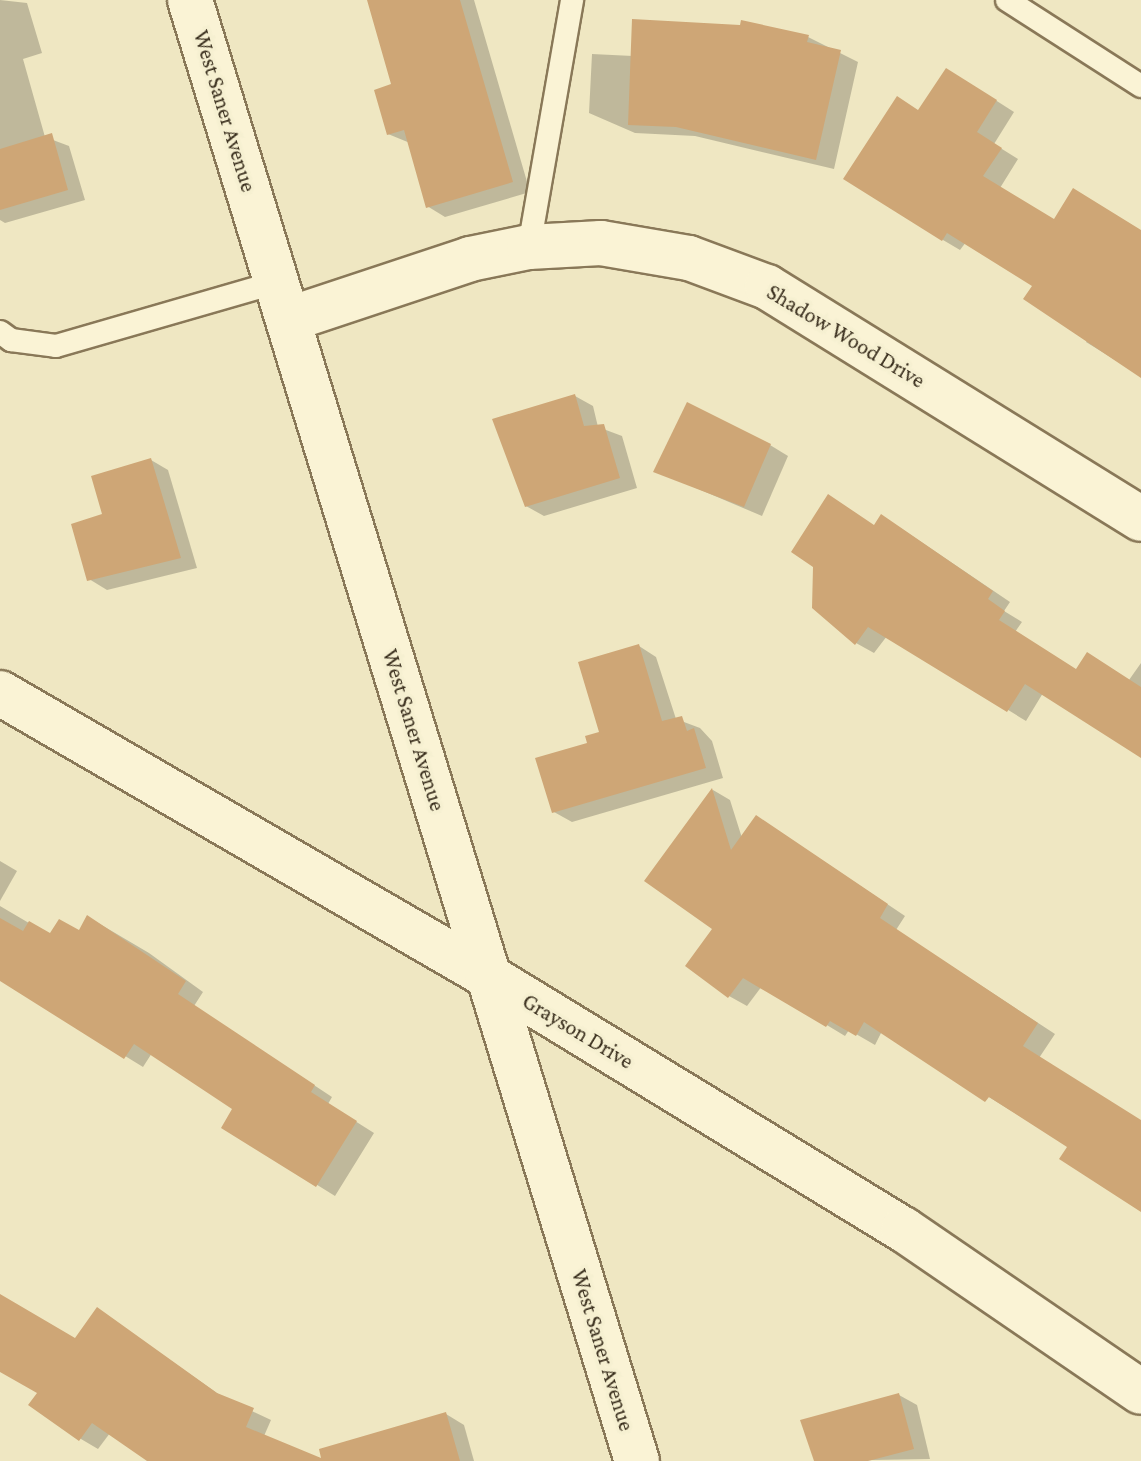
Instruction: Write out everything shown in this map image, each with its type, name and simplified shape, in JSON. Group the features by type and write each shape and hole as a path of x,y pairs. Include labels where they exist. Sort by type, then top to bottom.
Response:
{"street":[{"name":"West Saner Avenue","path":"190,0 637,1461"},
{"name":"Shadow Wood Drive","path":"284,300 529,247 601,243 689,258 767,287 1141,519"},
{"name":"Grayson Drive","path":"0,693 488,976 903,1229 1141,1392"}],"lane":[{"path":"529,247 572,0"},
{"path":"1007,0 1141,86"},
{"path":"0,332 11,340 56,346 284,300"}],"building":[{"path":"367,0 460,0 513,182 426,208 404,130 387,135 374,90 391,84"},
{"path":"632,19 740,25 741,20 809,35 807,42 841,50 816,160 676,127 628,125"},
{"path":"946,68 997,100 977,132 1002,148 983,176 1054,219 1073,188 1141,230 1141,378 1023,299 1032,286 947,233 942,241 843,179 897,96 918,110"},
{"path":"52,133 68,190 0,210 0,149"},
{"path":"575,394 584,426 604,424 620,478 525,507 492,419"},
{"path":"687,402 771,444 744,507 653,472"},
{"path":"151,458 181,558 87,581 71,524 102,514 91,476"},
{"path":"828,494 874,525 881,514 993,591 988,599 1005,611 999,620 1076,669 1087,652 1141,687 1141,758 1025,684 1007,712 868,627 855,645 812,608 813,567 791,552"},
{"path":"639,644 662,721 682,716 687,731 694,728 706,768 552,813 535,758 587,743 585,736 599,732 578,662"},
{"path":"712,788 731,850 756,815 888,904 880,918 1038,1023 1023,1046 1141,1120 1141,1212 1059,1159 1067,1147 989,1097 985,1102 864,1022 856,1036 830,1021 826,1027 743,978 728,998 685,966 712,929 644,881"},
{"path":"87,915 186,981 178,994 315,1085 311,1092 357,1121 316,1187 221,1128 232,1109 134,1044 124,1059 0,981 0,918 23,931 29,921 50,933 59,919 79,930"},
{"path":"0,1294 75,1338 97,1307 217,1393 254,1408 246,1427 321,1458 319,1449 446,1412 460,1461 147,1461 92,1423 79,1441 28,1405 37,1393 0,1372"},
{"path":"899,1393 914,1449 868,1461 814,1461 800,1420"}]}
